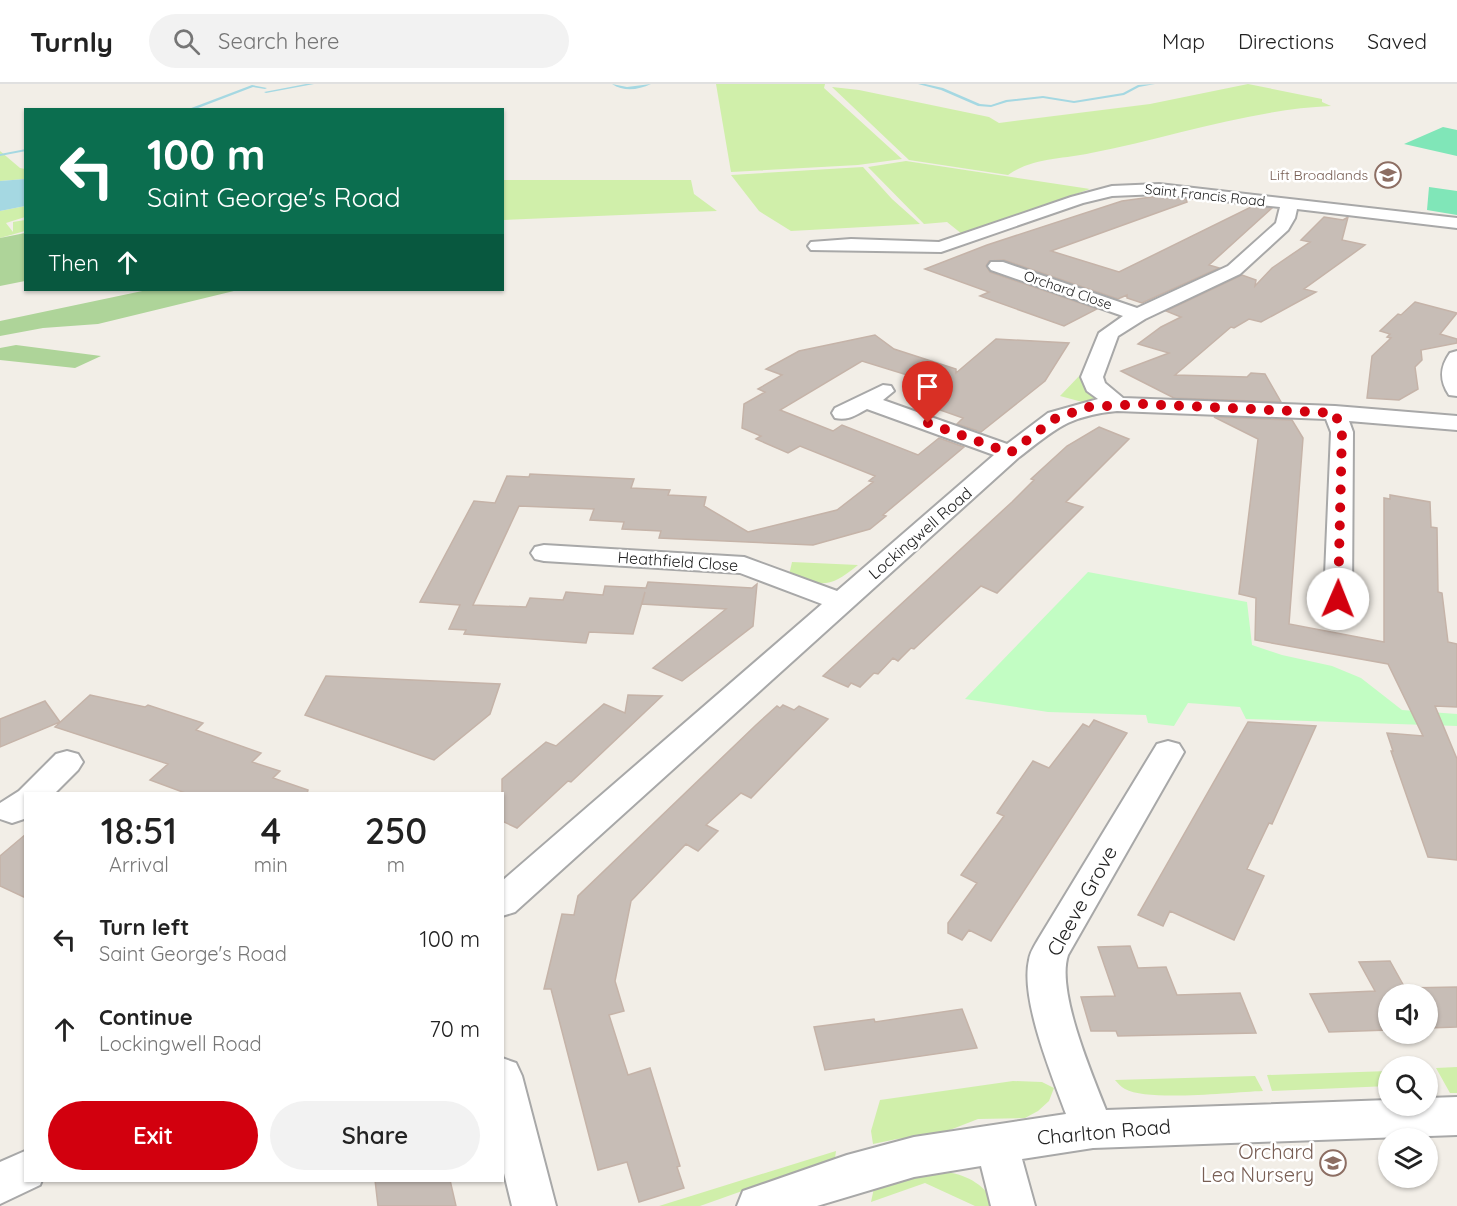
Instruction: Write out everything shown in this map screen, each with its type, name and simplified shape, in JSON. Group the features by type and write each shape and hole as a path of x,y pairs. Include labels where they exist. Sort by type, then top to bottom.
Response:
{"street":[{"name":"Saint Francis Road","path":"817,246 851,244 941,247 1077,200 1132,188 1400,215 1457,224"},
{"path":"1117,404 1095,386 1092,377 1109,333 1138,315 1234,270 1281,226 1287,218 1289,204"},
{"name":"Orchard Close","path":"997,266 1138,315"},
{"path":"1457,357 1451,365 1450,372 1457,390"},
{"path":"843,413 887,388"},
{"path":"866,401 1010,453"},
{"name":"Lockingwell Road","path":"504,900 1010,453 1056,418 1089,407 1117,404 1335,413 1457,423"},
{"path":"1335,413 1342,432 1338,599"},
{"name":"Heathfield Close","path":"544,553 744,565 842,602"},
{"name":"Cleeve Grove","path":"1093,1129 1073,1078 1047,988 1047,960 1168,752"},
{"path":"35,792 67,762"},
{"path":"504,1084 534,1206"},
{"name":"Charlton Road","path":"759,1206 847,1174 914,1157 1093,1129 1457,1116"},
{"path":"997,1145 1013,1206"},
{"path":"0,1184 24,1172"}],"green space":[{"path":"716,84 825,84 824,88 902,159 858,165 731,172"},
{"path":"1248,84 1322,99 1322,102 1331,106 1271,112 1241,118 1120,147 1037,162 1008,175 909,160 832,87 859,90 989,117 999,123 1150,104"},
{"path":"1443,127 1457,130 1457,156 1404,144"},
{"path":"0,151 24,169 24,179 0,181"},
{"path":"906,161 1090,189 962,234 947,222 924,224 868,167"},
{"path":"863,167 892,199 920,224 791,231 759,211 731,175"},
{"path":"504,180 691,180 694,194 717,211 504,220"},
{"path":"1429,187 1457,191 1457,215 1427,210"},
{"path":"24,206 24,217 6,223 13,232 13,222 24,220 24,231 0,238 0,211"},
{"path":"24,233 24,281 0,286 0,238"},
{"path":"142,291 234,291 98,324 43,328 0,336 0,321"},
{"path":"16,345 101,356 75,368 0,360 0,348"},
{"path":"1081,374 1086,375 1096,395 1093,401 1086,403 1060,396"},
{"path":"792,562 858,565 840,578 818,583 789,575"},
{"path":"1088,572 1247,602 1252,645 1282,655 1332,666 1361,678 1402,710 1457,714 1457,726 1246,719 1240,707 1188,703 1174,726 1148,723 1146,715 1048,712 965,699"},
{"path":"1457,1067 1457,1093 1450,1093 1438,1068"},
{"path":"1378,1071 1378,1086 1272,1091 1267,1075"},
{"path":"1255,1076 1263,1091 1171,1096 1137,1093 1124,1088 1115,1080"},
{"path":"1013,1081 1042,1082 1054,1088 1049,1101 1038,1111 1025,1118 978,1119 937,1135 873,1144 871,1131 880,1100"},
{"path":"836,1151 835,1158 700,1206 659,1206"},
{"path":"947,1172 969,1179 982,1187 994,1206 975,1206 925,1183 871,1202 874,1188 907,1178"}],"water":[{"path":"24,179 24,206 0,211 0,181"}],"building":[{"path":"1159,196 1186,199 1187,202 1051,251 1119,272 1253,206 1272,208 1209,265 1219,268 1142,303 1127,298 1127,295 1118,299 1004,260 989,261 986,266 990,272 1097,309 1064,326 980,296 989,292 925,269 987,245 1122,201"},
{"path":"1324,217 1343,220 1348,217 1342,240 1365,245 1304,289 1316,292 1261,322 1249,319 1234,328 1231,327 1175,375 1247,377 1251,373 1265,374 1281,402 1174,398 1121,371 1169,353 1138,344 1161,327 1181,317 1166,311 1242,275 1256,280 1255,286 1272,268 1310,242 1301,240"},
{"path":"1415,302 1457,313 1440,334 1457,339 1457,343 1421,350 1422,360 1415,367 1418,389 1399,400 1367,398 1372,356 1391,338 1387,337 1390,334 1380,331"},
{"path":"875,335 894,349 956,369 956,373 996,339 1069,343 1045,381 981,432 957,424 963,418 929,406 933,403 922,400 932,393 907,385 917,378 862,361 780,410 833,431 842,425 918,455 939,438 964,447 883,515 886,516 870,529 813,545 659,538 661,531 622,529 624,522 590,520 594,509 519,506 473,605 526,607 530,598 563,600 566,592 603,595 605,586 646,588 648,582 752,588 757,584 753,626 682,681 653,668 726,609 642,604 645,592 633,634 589,632 586,643 464,634 466,630 449,629 460,605 420,602 474,501 495,503 507,476 529,477 530,474 634,479 631,488 670,490 668,495 706,497 704,506 748,532 837,510 873,482 869,481 875,476 800,446 788,453 756,439 761,436 742,428 744,404 765,392 758,389 782,375 766,369 799,351"},
{"path":"1214,417 1292,420 1303,438 1289,624 1384,642 1384,498 1390,499 1390,495 1430,502 1431,527 1437,528 1438,592 1442,593 1448,642 1457,644 1457,707 1435,706 1457,759 1457,860 1428,857 1391,751 1393,751 1387,733 1423,736 1388,664 1255,640 1256,598 1239,594 1258,439"},
{"path":"1099,427 1129,439 1066,502 1083,507 997,593 981,586 914,649 911,648 898,661 893,658 878,674 874,673 860,687 851,683 848,687 823,676 1012,502 1034,480 1031,479 1067,446"},
{"path":"326,676 500,684 490,714 434,760 305,715"},
{"path":"90,695 145,707 148,705 203,723 196,730 261,753 252,762 280,771 273,778 308,790 308,792 183,792 150,780 168,764 55,727"},
{"path":"628,695 662,696 571,782 568,781 517,828 504,822 502,779 546,742 556,746 604,704 625,713"},
{"path":"45,701 60,722 0,747 0,719"},
{"path":"783,705 794,710 799,706 828,719 751,798 741,793 706,825 718,831 698,851 686,844 631,901 615,981 624,1011 609,1015 628,1075 650,1068 680,1166 677,1167 684,1188 639,1202 627,1162 598,1170 551,989 544,989 562,914 574,915 578,896 756,725 777,706 780,708"},
{"path":"1094,720 1127,733 991,941 969,930 962,940 948,933 948,923 977,883 961,875 1004,816 997,813 1033,761 1049,768 1083,724 1089,727"},
{"path":"1248,722 1316,726 1272,824 1269,823 1247,869 1264,876 1234,940 1170,911 1163,926 1138,915"},
{"path":"24,836 24,897 0,886 0,856"},
{"path":"1130,946 1138,968 1166,967 1177,995 1240,993 1256,1033 1118,1036 1116,1031 1091,1031 1081,997 1115,996 1098,947"},
{"path":"1390,961 1403,984 1378,984 1378,1030 1329,1032 1310,994 1375,991 1359,962"},
{"path":"1438,987 1457,987 1457,1027 1438,1028"},
{"path":"962,1009 977,1048 825,1070 814,1027 874,1019 875,1022"},
{"path":"375,1182 450,1182 456,1206 378,1206"}],"waterway":[{"path":"266,92 312,84"},
{"path":"537,84 552,84"},
{"path":"614,84 627,88 649,84"},
{"path":"920,84 942,89 979,105 991,106 1006,101 1043,97 1074,102 1124,94 1138,86 1153,84"},
{"path":"193,108 253,86 265,88"},
{"path":"0,155 24,150"}],"place":[{"name":"Lift Broadlands","path":"1388,175"},
{"name":"Orchard Lea Nursery","path":"1333,1163"}],"route":[{"path":"928,423 1010,453 1056,418 1089,407 1142,404 1335,413 1342,432 1338,599"}]}
